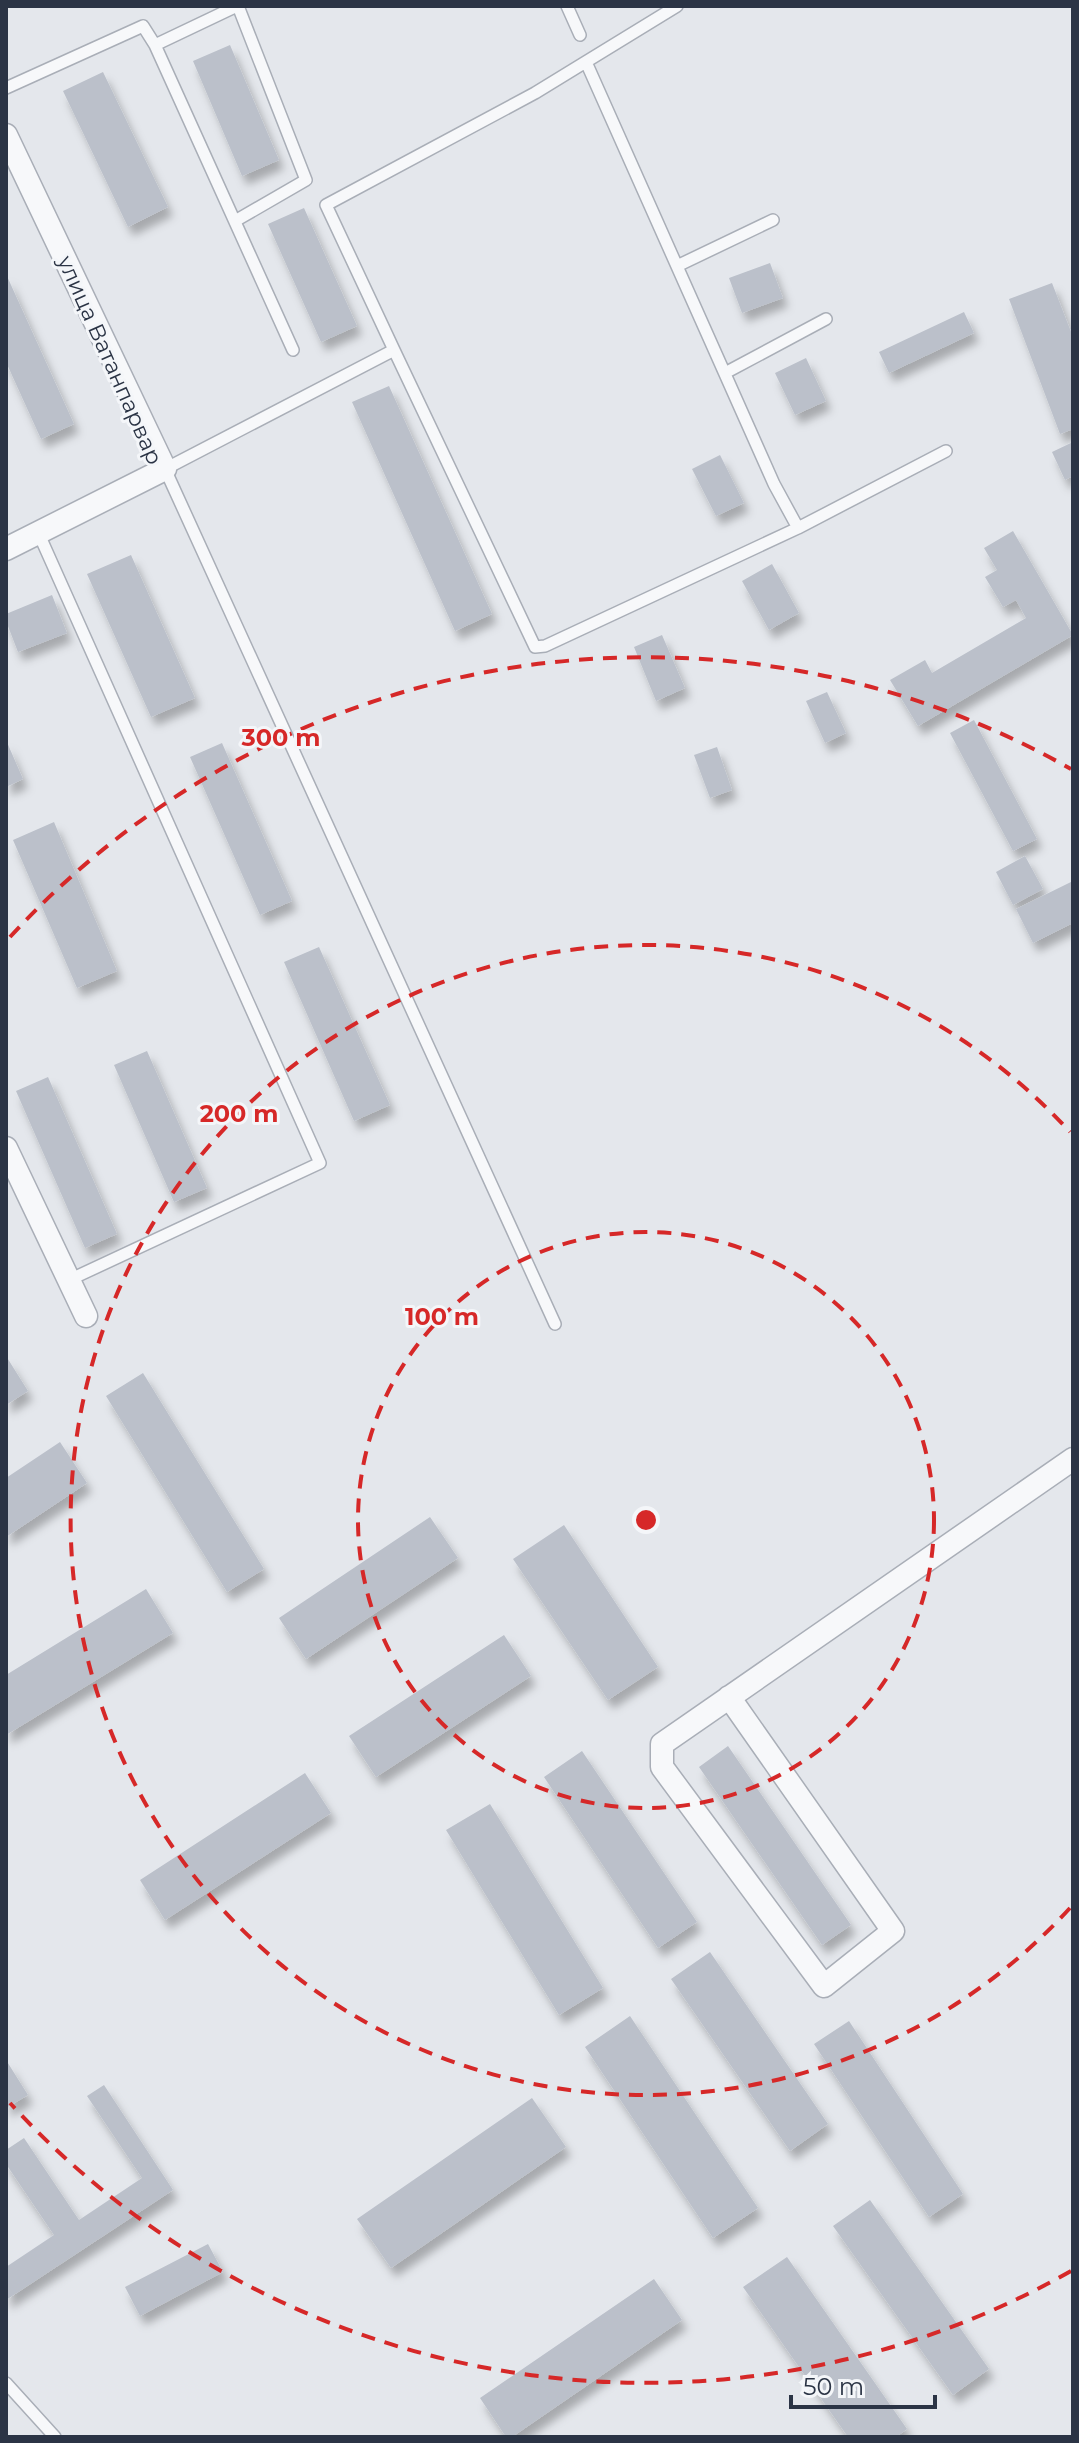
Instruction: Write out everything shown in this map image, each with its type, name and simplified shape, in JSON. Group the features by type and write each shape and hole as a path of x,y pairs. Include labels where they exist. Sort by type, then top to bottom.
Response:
{"street":[{"name":"улица Ватанпарвар","path":"6,135 165,469 6,549"},
{"path":"6,1148 86,1316"},
{"path":"729,1697 893,1931 824,1986 662,1767 662,1744 729,1697 1073,1459"}],"lane":[{"path":"155,45 238,6 306,180 235,221"},
{"path":"567,6 580,35"},
{"path":"677,6 535,93 326,205 535,647 545,646 798,528 946,451"},
{"path":"6,88 143,26 155,45 293,350"},
{"path":"586,62 774,484 798,528"},
{"path":"677,266 773,220"},
{"path":"725,373 826,319"},
{"path":"394,350 165,469 555,1324"},
{"path":"38,532 320,1163 69,1280"},
{"path":"6,2383 55,2437"}],"building":[{"path":"230,45 279,160 242,176 193,61"},
{"path":"103,72 168,207 128,227 63,91"},
{"path":"304,208 357,326 321,342 268,224"},
{"path":"770,263 783,298 742,313 729,278"},
{"path":"6,274 74,424 41,439 6,362"},
{"path":"1052,283 1073,337 1073,429 1060,434 1009,299"},
{"path":"964,312 974,333 889,373 879,352"},
{"path":"806,358 826,401 795,415 775,373"},
{"path":"389,386 492,614 455,631 352,402"},
{"path":"1073,442 1073,476 1065,480 1052,452"},
{"path":"720,455 744,503 716,516 692,469"},
{"path":"1013,531 1073,635 918,726 890,680 925,660 932,673 1026,618 1016,600 1003,607 985,577 997,570 984,548"},
{"path":"131,555 195,698 151,717 87,574"},
{"path":"772,564 799,613 769,630 742,581"},
{"path":"52,595 67,633 18,652 6,614"},
{"path":"662,635 685,688 656,701 634,647"},
{"path":"827,692 846,733 825,743 806,701"},
{"path":"974,720 1037,839 1013,851 950,733"},
{"path":"6,740 23,779 6,787"},
{"path":"222,743 292,901 260,915 190,757"},
{"path":"717,747 732,790 710,798 694,755"},
{"path":"54,822 117,971 77,988 13,840"},
{"path":"1025,856 1043,889 1013,905 996,872"},
{"path":"1073,881 1073,923 1033,943 1016,909"},
{"path":"319,947 390,1105 354,1121 284,962"},
{"path":"147,1051 207,1188 174,1202 114,1065"},
{"path":"48,1077 117,1234 85,1248 16,1091"},
{"path":"6,1356 28,1391 6,1405"},
{"path":"143,1373 264,1569 227,1592 106,1396"},
{"path":"60,1442 87,1483 6,1537 6,1478"},
{"path":"430,1517 458,1558 306,1659 279,1618"},
{"path":"564,1525 658,1667 608,1700 513,1559"},
{"path":"146,1589 173,1633 6,1735 6,1675"},
{"path":"504,1635 531,1676 376,1777 349,1736"},
{"path":"728,1746 851,1925 822,1945 699,1767"},
{"path":"582,1751 697,1922 658,1948 544,1777"},
{"path":"305,1773 331,1813 165,1920 140,1880"},
{"path":"490,1804 603,1988 559,2015 446,1830"},
{"path":"710,1952 828,2124 790,2151 671,1979"},
{"path":"630,2016 758,2208 713,2238 585,2047"},
{"path":"849,2021 963,2194 929,2217 814,2044"},
{"path":"6,2060 28,2095 6,2108"},
{"path":"104,2085 173,2190 6,2300 6,2267 54,2235 6,2164 6,2150 24,2138 79,2220 142,2178 87,2096"},
{"path":"532,2098 566,2147 391,2268 357,2219"},
{"path":"870,2200 989,2369 953,2395 833,2226"},
{"path":"208,2244 223,2272 140,2316 125,2287"},
{"path":"787,2257 907,2429 896,2437 848,2437 743,2287"},
{"path":"654,2279 682,2320 512,2437 506,2437 480,2398"}]}
